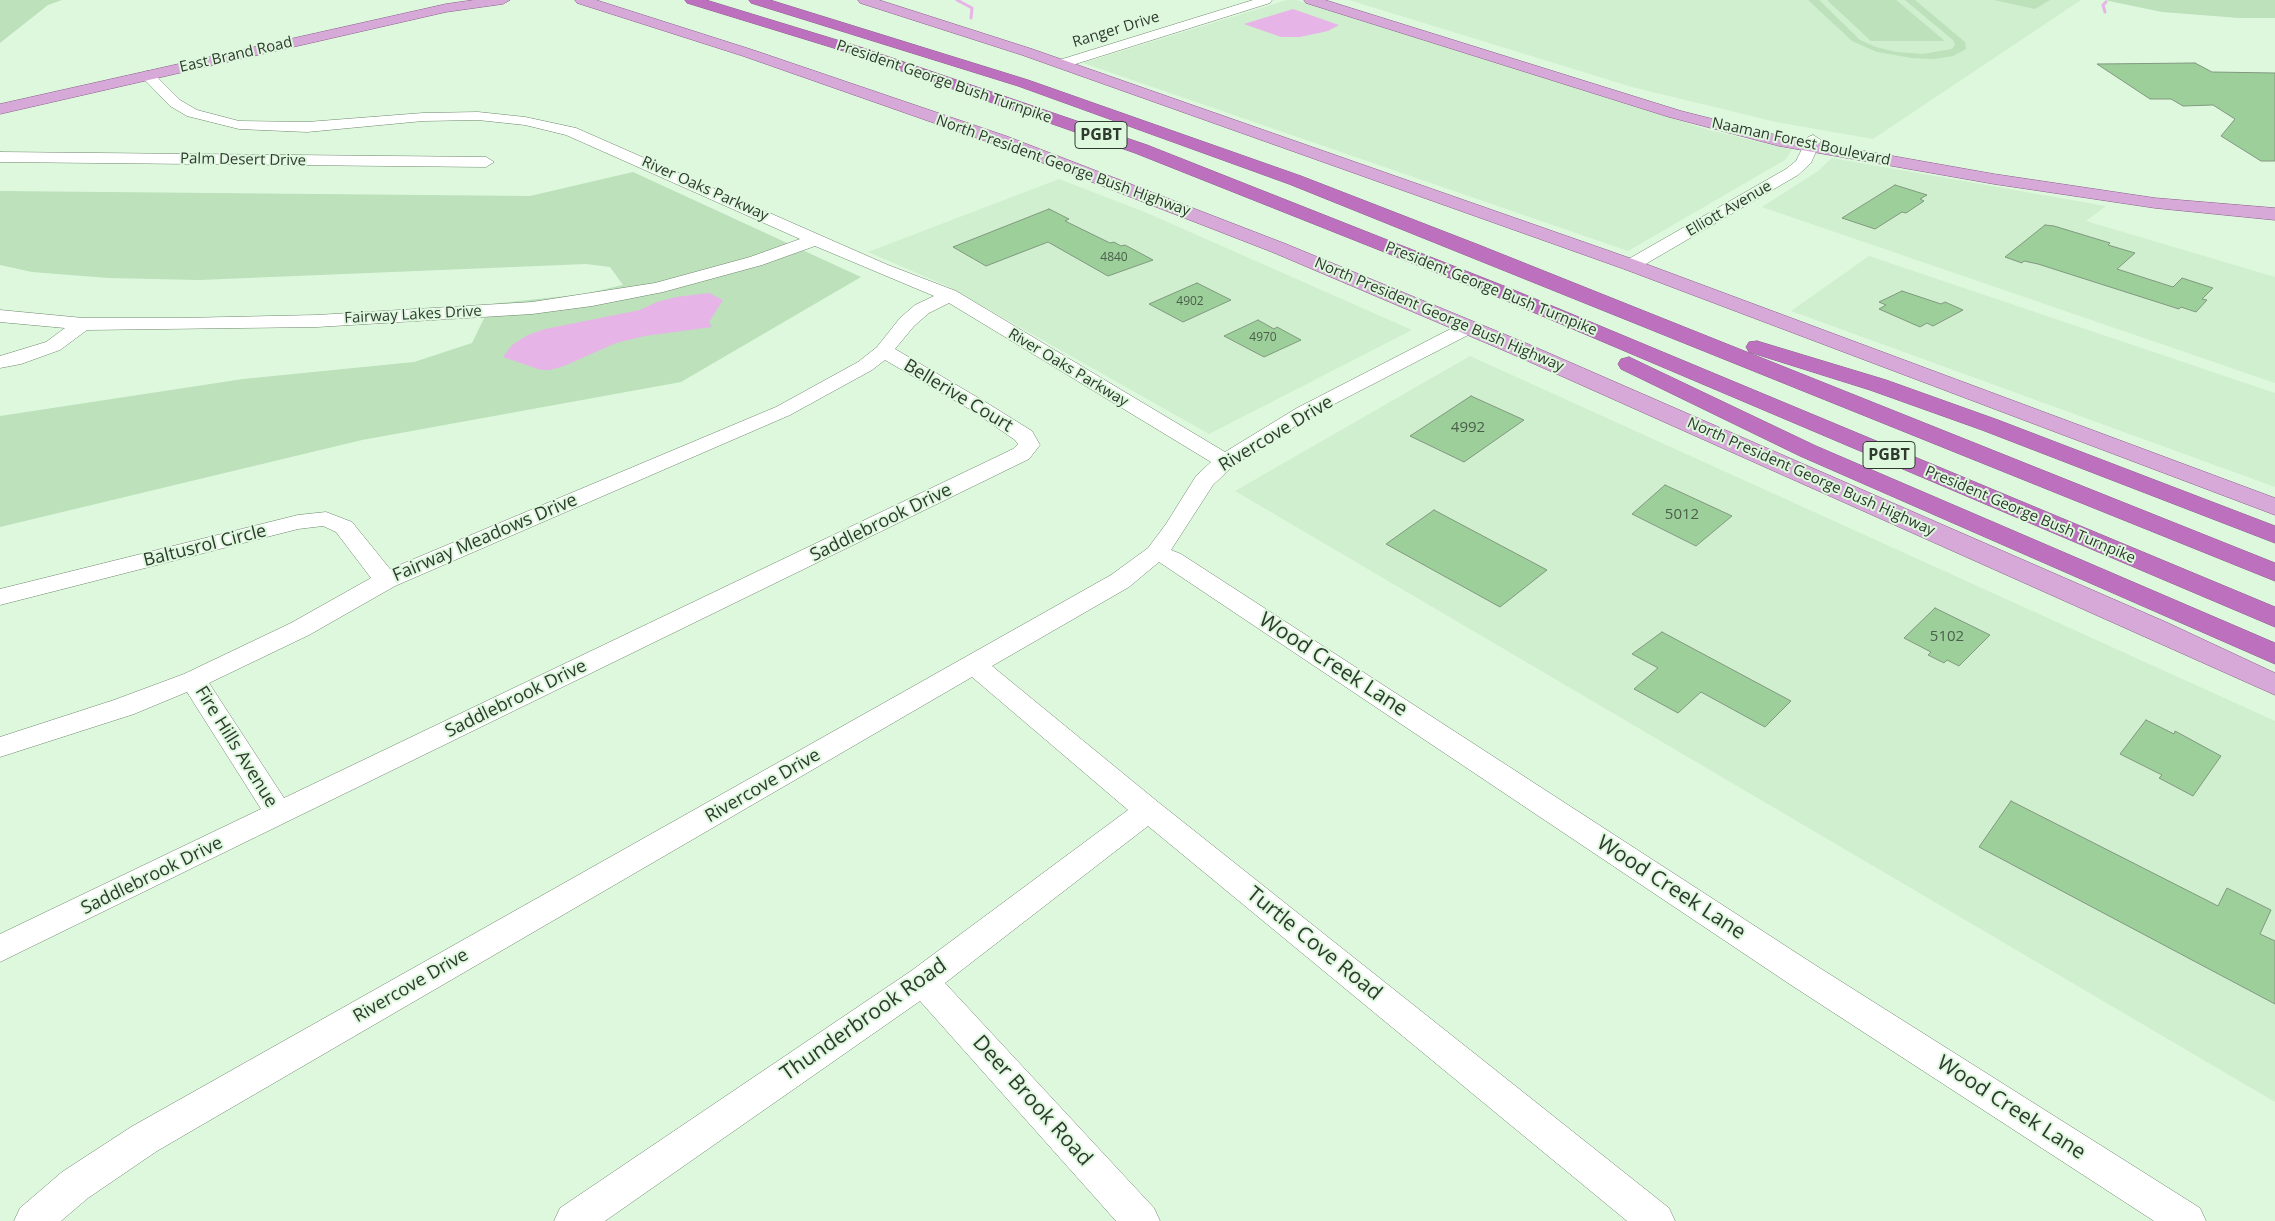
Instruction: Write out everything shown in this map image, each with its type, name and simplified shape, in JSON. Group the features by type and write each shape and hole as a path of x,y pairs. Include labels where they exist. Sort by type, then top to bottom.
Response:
{"highway":[{"name":"President George Bush Turnpike","path":"692,0 855,50 1141,149 1502,292 2275,618"},
{"name":"President George Bush Turnpike","path":"756,0 944,57 1137,122 1337,196 2275,573"},
{"path":"1502,292 1530,314 1783,440 2275,654"},
{"path":"1617,308 1764,349 1878,385 2275,535"}],"main road":[{"name":"East Brand Road","path":"0,109 476,2 503,0"},
{"name":"North President George Bush Highway","path":"582,0 1000,140 1279,248 1469,327 2113,610 2275,685"},
{"path":"590,0 606,7"},
{"path":"866,0 1061,64 1631,265 2275,508"},
{"name":"Naaman Forest Boulevard","path":"1312,0 1642,99 1812,144 1994,179 2154,203 2275,214"},
{"name":"Naaman Forest Boulevard","path":"1334,0 1642,99"},
{"name":"Naaman Forest Boulevard","path":"1812,144 2148,193 2275,205"},
{"path":"1994,179 2031,175"}],"street":[{"name":"Ranger Drive","path":"1061,64 1266,0"},
{"name":"River Oaks Parkway","path":"147,75 175,103 192,113 239,124 270,127 345,125 451,115 500,118 551,125 571,130 882,269 949,295 1225,461"},
{"path":"227,160 270,127"},
{"name":"Elliott Avenue","path":"1631,265 1792,172 1803,163 1812,144"},
{"name":"Palm Desert Drive","path":"0,156 486,162"},
{"name":"Fairway Lakes Drive","path":"0,316 83,324 182,324 317,321 532,308 592,300 657,288 756,261 817,239"},
{"name":"Fairway Meadows Drive","path":"0,747 124,707 193,680 300,629 386,580 783,411 865,366 884,351 907,322 922,309 949,295"},
{"path":"0,362 14,360 53,346 83,324"},
{"name":"Rivercove Drive","path":"33,1221 75,1185 144,1139 1120,581 1156,553 1176,527 1204,481 1225,461 1304,412 1469,327"},
{"name":"Bellerive Court","path":"884,351 980,407 1024,436 1029,445"},
{"name":"Saddlebrook Drive","path":"0,949 1021,454 1029,445"},
{"name":"Baltusrol Circle","path":"0,597 298,522 326,519 344,527 386,580"},
{"name":"Wood Creek Lane","path":"1156,553 1181,565 1803,975 2187,1221"},
{"name":"Turtle Cove Road","path":"974,665 1148,810 1656,1221"},
{"name":"Fire Hills Avenue","path":"193,680 278,814"},
{"name":"Thunderbrook Road","path":"573,1221 923,981 1148,810"},
{"name":"Deer Brook Road","path":"923,981 1138,1220"}],"shaded area":[{"path":"0,0 62,0 48,5 0,43"},
{"path":"1287,0 1297,0 1709,130 1792,150 1785,160 1628,251 1083,63"},
{"path":"1349,0 2081,0 1873,139 1776,122 1632,87"},
{"path":"1808,0 1819,0 1860,40 1876,47 1896,52 1923,54 1952,49 1955,45 1953,40 1905,0 1915,0 1965,42 1966,49 1953,56 1934,59 1912,58 1877,52 1852,41"},
{"path":"1827,0 1896,0 1945,41 1871,41"},
{"path":"1994,0 2050,0 2035,9"},
{"path":"2104,0 2275,0 2275,18 2239,18 2162,12"},
{"path":"1293,9 1339,25 1328,31 1300,37 1281,37 1244,24"},
{"path":"1832,158 2106,206 2086,221 2275,277 2275,383 1762,207 1818,171"},
{"path":"633,172 861,277 681,382 362,440 0,527 0,416 243,379 414,362 472,343 491,304 584,294 623,285 610,267 586,264 199,280 108,278 32,272 0,265 0,191 530,196"},
{"path":"1059,179 1147,213 1412,330 1209,434 947,286 868,252"},
{"path":"1869,256 2275,393 2275,487 1791,311"},
{"path":"709,293 723,300 709,322 712,327 645,336 616,343 564,366 550,370 541,370 503,357 512,345 528,335 545,329 640,310 657,302 676,297"},
{"path":"1470,356 2275,721 2275,1102 1235,491"}],"building":[{"path":"2195,63 2212,72 2275,73 2275,161 2261,161 2221,136 2235,119 2213,105 2183,106 2171,99 2150,99 2097,64"},
{"path":"1895,185 1927,195 1920,199 1924,201 1906,213 1902,212 1875,229 1842,218"},
{"path":"1049,209 1069,219 1065,221 1110,243 1114,242 1121,246 1125,245 1153,260 1108,276 1048,242 986,266 953,247"},
{"path":"2045,225 2110,243 2108,245 2135,253 2117,269 2173,287 2182,278 2213,288 2202,299 2207,300 2196,312 2181,307 2179,309 2038,264 2024,261 2022,263 2005,257"},
{"path":"1197,283 1231,300 1183,322 1149,304"},
{"path":"1902,291 1941,304 1945,302 1963,310 1933,326 1927,323 1920,327 1879,309 1886,305 1879,302"},
{"path":"1258,320 1274,329 1277,327 1301,340 1264,357 1224,336"},
{"path":"1471,396 1524,420 1464,462 1410,436"},
{"path":"1665,485 1732,516 1696,546 1632,514"},
{"path":"1434,510 1547,570 1500,607 1386,544"},
{"path":"1935,608 1990,635 1959,666 1947,660 1944,663 1928,655 1931,652 1904,638"},
{"path":"1662,632 1791,701 1765,727 1701,692 1678,713 1634,689 1658,668 1632,654"},
{"path":"2146,720 2174,734 2175,731 2221,756 2193,796 2159,778 2162,775 2120,754"},
{"path":"2011,801 2218,906 2227,888 2271,910 2260,934 2275,941 2275,1004 1979,847"}],"waterway":[{"path":"957,0 972,8 971,18"},
{"path":"2105,12 2103,5 2106,2"}]}
